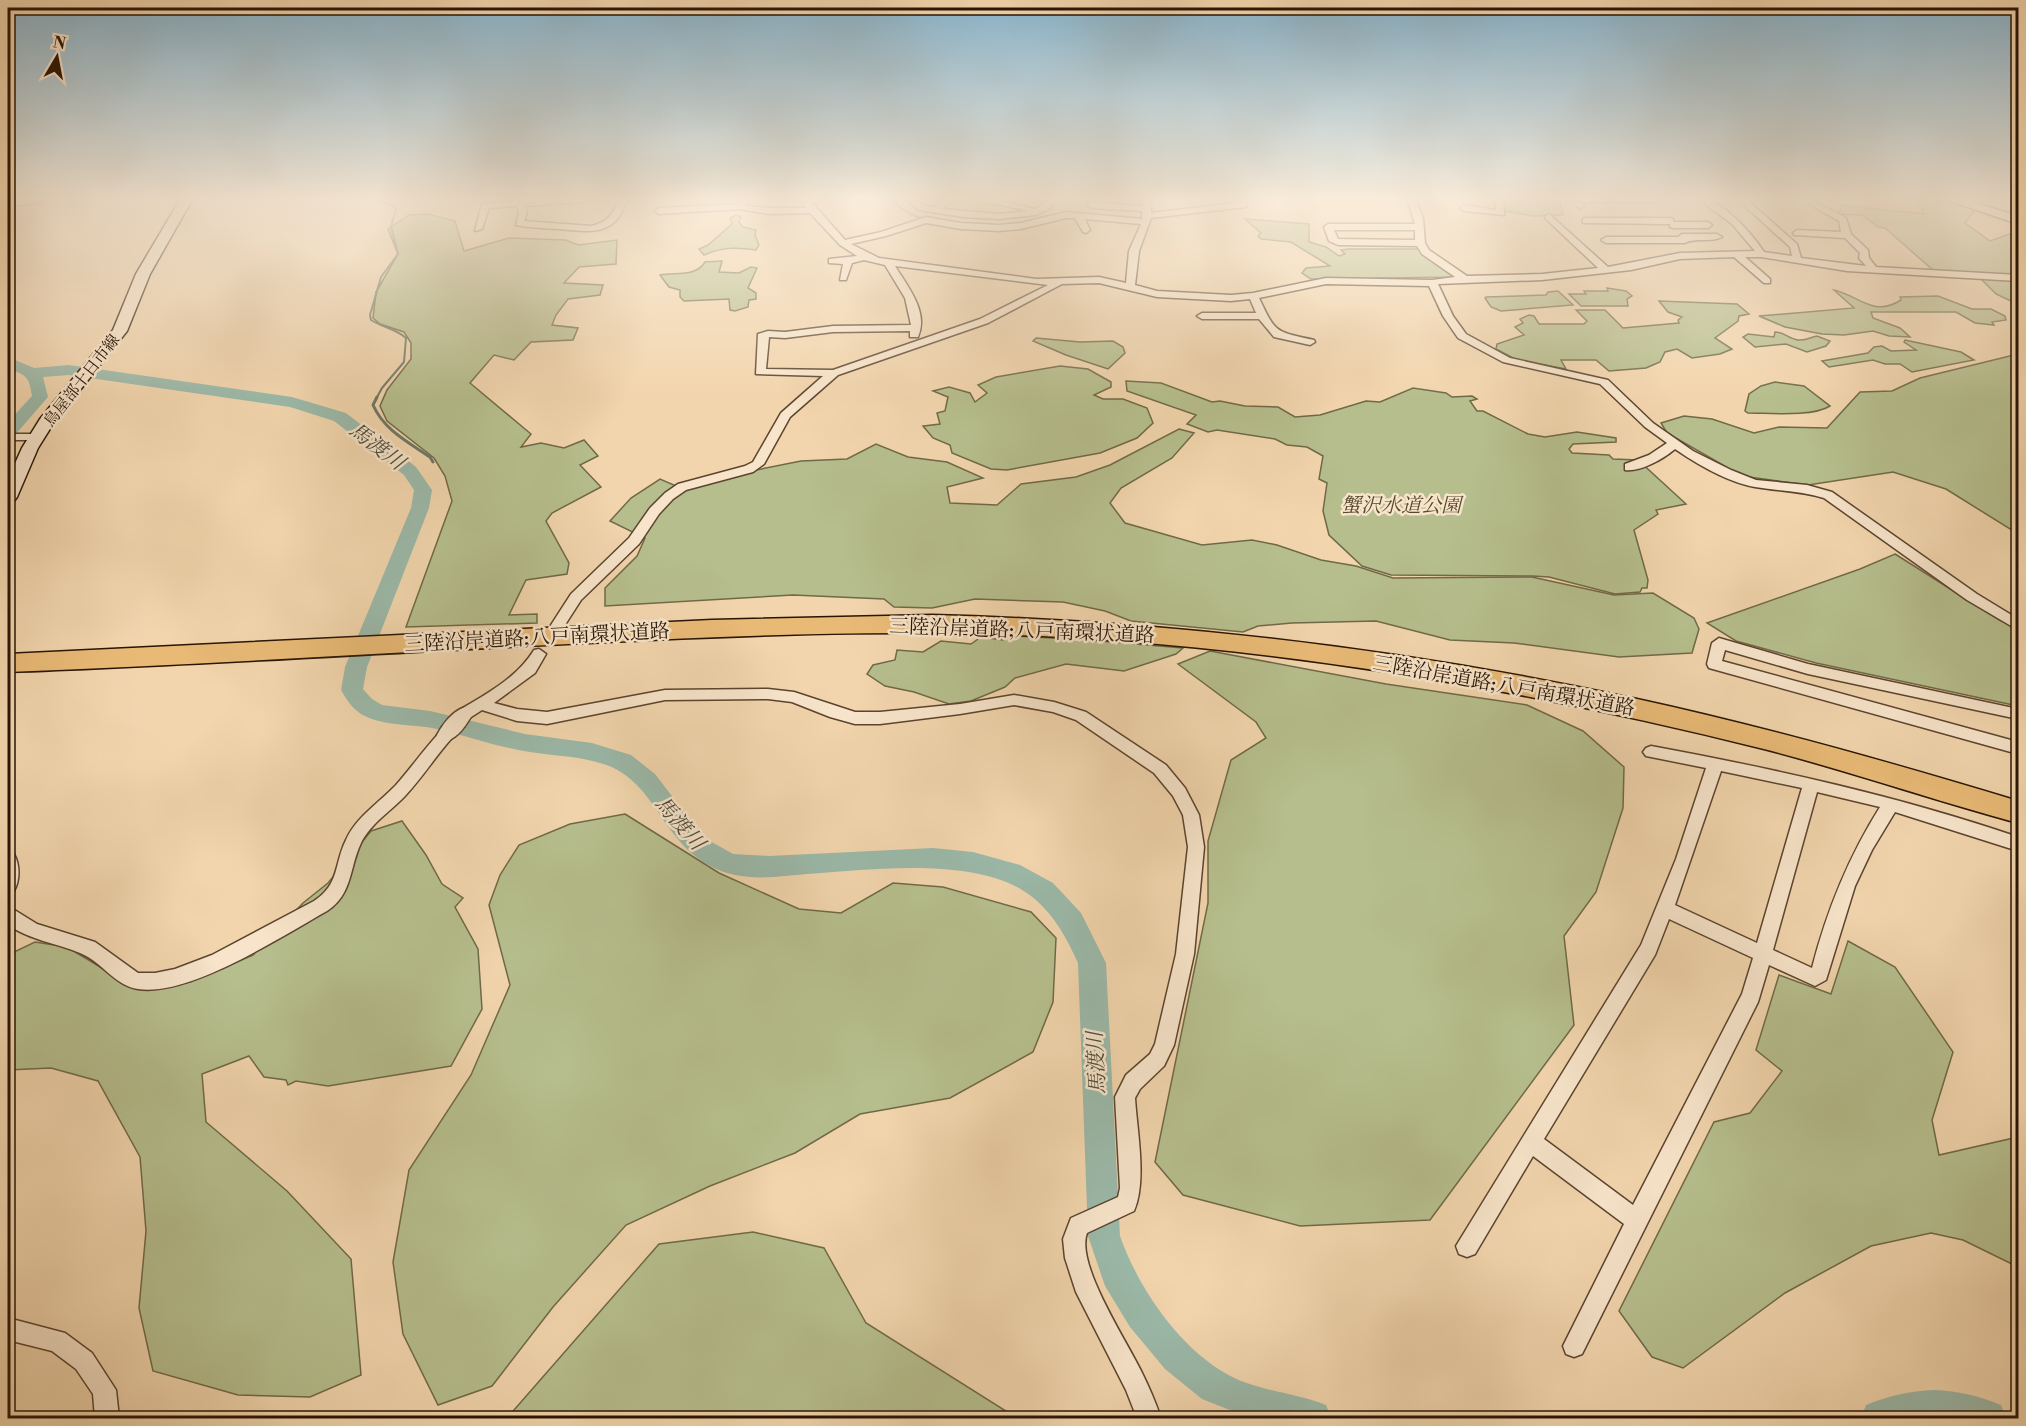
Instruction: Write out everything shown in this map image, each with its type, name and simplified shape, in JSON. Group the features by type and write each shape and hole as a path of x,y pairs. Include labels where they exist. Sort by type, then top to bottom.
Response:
{"highway":[{"name":"三陸沿岸道路;八戸南環状道路","path":"8,663 714,628 868,624 984,625 1163,635 1426,668 1641,710 1838,759 2019,812"}],"main road":[{"name":"鳥屋部十日市線","path":"8,497 36,437 120,331 148,265"}],"street":[{"path":"843,278 847,265"},
{"path":"889,265 914,304 916,328 908,346"},
{"path":"894,265 1058,283 1099,280 1157,294 1231,298 1253,296 1326,281 1433,283 1465,279 1542,277 1642,265"},
{"path":"1130,287 1132,265"},
{"path":"1444,265 1465,279"},
{"path":"1600,265 1606,270"},
{"path":"1748,265 1767,281"},
{"path":"1821,265 1874,270 2019,278"},
{"path":"1869,265 1874,270"},
{"path":"558,625 576,597 596,580 633,541 654,511 669,496 682,487 749,469 758,464 785,415 834,373 984,321 1058,283"},
{"path":"1433,283 1448,315 1462,336 1507,360 1604,382 1649,425 1674,443 1698,458 1741,479 1754,483 1807,489 1828,495 1972,597 2019,625"},
{"path":"1253,296 1269,331 1276,336 1311,342"},
{"path":"1202,316 1262,316"},
{"path":"834,373 760,372 762,336 833,329 916,328"},
{"path":"9,437 36,437"},
{"path":"1629,467 1659,455 1674,443"},
{"path":"2019,714 1808,669 1719,643 1714,664 2019,748"},
{"path":"8,913 9,917 24,928 73,941 99,953 135,981 160,981 192,972 268,936 321,906 335,894 344,878 353,841 368,821 406,785 463,714 515,682 530,669 539,654"},
{"path":"480,704 517,715 547,718 665,695 768,694 794,697 855,718 872,718 960,709 1014,700 1054,707 1081,716 1160,769 1179,792 1191,815 1196,847 1185,954 1164,1045 1157,1060 1133,1082 1125,1097 1130,1188 1126,1204 1079,1226 1074,1239 1076,1258 1087,1292 1135,1383 1149,1419"},
{"path":"1651,752 1716,764 1891,804 1955,821 2019,844"},
{"path":"1467,1246 1649,949 1716,764"},
{"path":"1574,1346 1751,996 1811,785"},
{"path":"1665,909 1815,978 1820,974 1833,918 1855,863 1891,804"},
{"path":"8,859 10,865 8,886"},
{"path":"1531,1142 1637,1221"},
{"path":"8,1329 57,1341 84,1361 104,1390 107,1419"}],"green space":[{"path":"392,265 609,265 579,267 564,283 603,285 600,295 568,299 556,315 552,325 578,328 573,340 531,342 514,360 494,355 470,383 531,434 521,447 541,443 564,448 584,440 598,456 580,465 601,487 552,513 546,521 569,563 567,574 526,580 509,615 537,614 537,623 406,627 452,501 445,476 434,458 387,421 380,406 387,390 411,359 411,343 404,332 380,324 373,318 376,292"},
{"path":"703,265 721,265 719,272 739,273 751,267 757,268 748,288 756,293 756,299 749,300 748,307 735,311 730,310 729,299 684,301 680,297 680,290 669,287 660,275 686,273"},
{"path":"1328,265 1440,265 1456,277 1311,279 1302,273 1306,268 1330,266"},
{"path":"1927,265 2018,265 2018,276 1934,271"},
{"path":"1981,279 2018,280 2018,322 2014,319 2015,303 1996,294"},
{"path":"1607,288 1626,291 1632,296 1627,299 1628,306 1581,306 1569,294 1586,294 1584,291 1608,291"},
{"path":"1834,290 1866,304 1882,307 1901,300 1900,297 1938,296 1972,309 1991,309 2005,316 2006,320 1992,322 1994,325 1975,323 1956,312 1871,312 1873,318 1900,328 1910,337 1889,336 1873,331 1844,335 1822,334 1785,327 1759,316 1854,308"},
{"path":"1558,291 1573,305 1501,311 1491,307 1485,298 1546,295 1548,292"},
{"path":"1659,301 1737,304 1749,314 1739,316 1738,321 1715,338 1732,349 1720,354 1692,358 1677,349 1665,352 1660,362 1646,368 1609,371 1596,360 1561,360 1566,369 1517,360 1496,349 1497,344 1524,335 1515,327 1523,323 1520,319 1529,315 1534,316 1539,324 1584,324 1587,321 1576,310 1605,310 1623,328 1679,323 1678,320 1682,317 1668,312"},
{"path":"1775,332 1798,340 1817,336 1830,341 1826,346 1807,352 1786,344 1755,347 1743,337 1748,334 1774,337"},
{"path":"1036,338 1080,342 1113,341 1123,347 1125,353 1108,369 1033,341"},
{"path":"1905,340 1961,352 1974,360 1912,372 1900,364 1885,364 1873,360 1829,367 1822,361 1868,353 1874,347 1882,346 1891,351 1916,350 1904,342"},
{"path":"2018,354 2018,534 1946,489 1893,472 1808,485 1742,476 1667,433 1661,423 1684,416 1712,419 1754,433 1779,427 1827,428 1860,392 1892,391 1920,378"},
{"path":"1060,366 1088,369 1111,382 1111,387 1094,395 1103,399 1123,399 1147,408 1153,423 1137,438 1100,453 1007,470 991,469 952,453 950,445 933,438 923,426 940,424 937,413 945,411 948,397 933,391 949,387 970,393 975,402 987,393 978,385 996,377"},
{"name":"蟹沢水道公園","path":"1126,381 1161,383 1212,402 1278,407 1295,417 1320,415 1366,401 1380,402 1413,388 1446,393 1452,397 1472,396 1477,399 1470,401 1477,411 1483,411 1528,434 1545,437 1577,432 1616,438 1616,442 1573,444 1569,449 1572,453 1609,455 1613,459 1638,460 1686,504 1656,510 1658,514 1634,530 1648,580 1647,588 1642,588 1640,592 1615,594 1549,577 1391,575 1362,566 1329,535 1323,511 1327,483 1319,479 1323,456 1307,447 1287,445 1275,439 1217,430 1208,432 1187,424 1196,415 1127,391"},
{"path":"1775,382 1804,386 1830,406 1802,413 1748,413 1745,411 1749,394 1761,386"},
{"path":"1179,429 1194,433 1172,458 1121,488 1110,503 1125,523 1202,545 1252,540 1277,545 1321,560 1356,566 1393,578 1532,577 1614,595 1653,593 1694,618 1699,629 1692,653 1619,657 1514,643 1450,640 1376,621 1292,623 1258,626 1243,632 1131,621 1105,611 1063,602 975,599 932,608 894,607 884,599 793,595 605,606 605,588 637,556 645,538 610,521 631,498 660,479 676,486 801,461 847,459 876,444 908,457 947,462 983,478 947,487 950,503 997,505 1021,484 1076,477 1110,465"},
{"path":"1895,554 2001,621 2018,621 2018,706 1816,663 1736,641 1707,623 1860,569"},
{"path":"1015,636 1183,648 1176,654 1124,671 1066,664 1015,678 1005,687 971,701 949,704 914,692 885,686 867,674 873,665 895,660 897,650 923,652 941,641 971,644 981,637 1003,640"},
{"path":"1210,651 1386,684 1527,705 1583,731 1624,767 1623,808 1596,892 1564,936 1574,1025 1430,1220 1300,1226 1183,1195 1155,1162 1208,903 1208,841 1231,760 1266,738 1256,722 1178,664"},
{"path":"625,814 719,873 799,909 841,913 893,883 943,887 1031,912 1056,938 1053,1002 1033,1052 950,1098 860,1114 795,1153 710,1186 626,1225 553,1307 492,1386 438,1405 403,1334 393,1262 409,1170 471,1075 510,985 489,905 500,875 519,845 570,824"},
{"path":"402,821 426,855 442,884 463,898 455,907 478,949 482,1009 451,1066 328,1086 296,1081 288,1085 286,1080 264,1077 249,1056 202,1074 206,1122 287,1191 351,1259 361,1375 310,1397 238,1395 153,1371 139,1308 146,1231 140,1157 98,1081 51,1068 8,1070 8,961 16,951 35,942 67,947 112,974 151,989 190,982 253,955 303,903 328,883 371,831"},
{"path":"1848,941 1895,967 1953,1052 1932,1120 1939,1155 2018,1137 2018,1267 1963,1240 1931,1233 1871,1246 1785,1293 1683,1368 1652,1357 1619,1311 1714,1122 1750,1113 1782,1071 1756,1050 1779,975 1831,994"},
{"path":"753,1232 824,1248 866,1323 1017,1418 507,1418 659,1244"}],"waterway":[{"path":"376,399 382,388 404,362 406,338 371,320 370,315 381,277 390,265"},
{"path":"8,362 32,373"},
{"name":"馬渡川","path":"32,373 69,370 292,402 340,417 410,471 423,490 420,508 356,667 352,690 371,709 438,721 525,743 573,748 623,762 647,780 678,823 701,849 733,864 769,866 933,858 973,862 1011,872 1044,891 1072,921 1092,963 1104,1236 1117,1274 1142,1315 1177,1357 1214,1387 1267,1407 1313,1418"},
{"path":"8,432 40,397 38,381 32,373"},
{"path":"376,399 373,405 383,422 397,435 430,457 433,462"},
{"name":"馬渡川","path":"1879,1418 1921,1408 1947,1408 1988,1418"}]}
